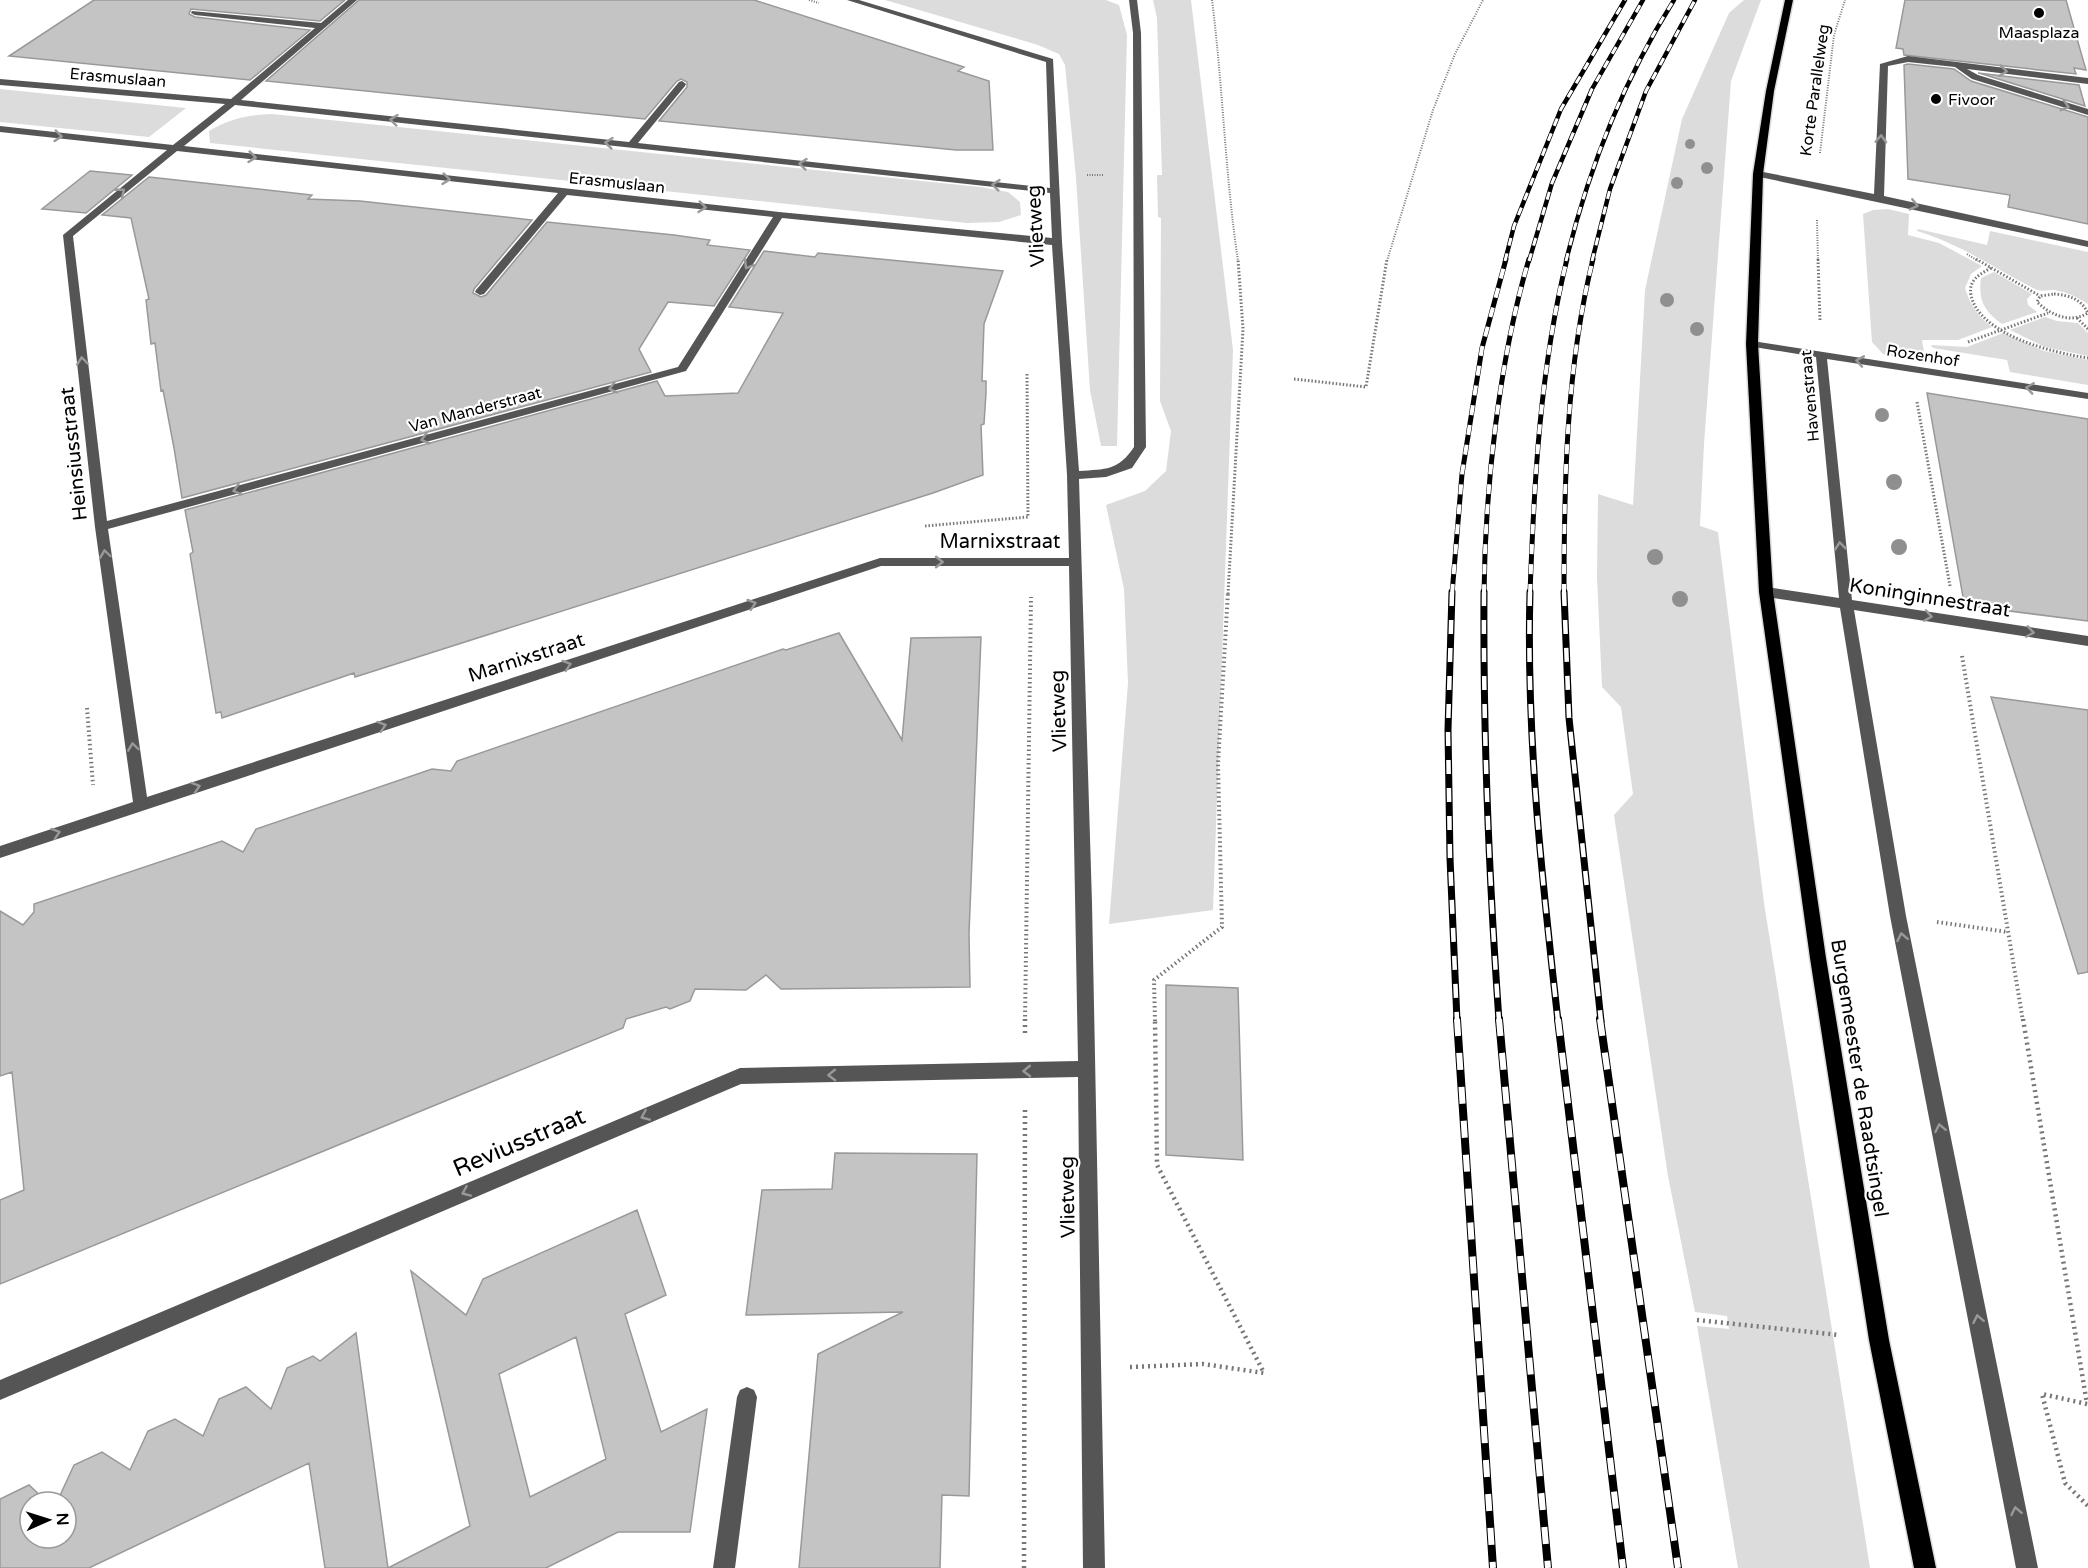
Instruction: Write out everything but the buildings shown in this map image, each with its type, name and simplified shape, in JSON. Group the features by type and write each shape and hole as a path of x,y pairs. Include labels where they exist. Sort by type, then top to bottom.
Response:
{"main road":[{"path":"1766,592 1752,344 1758,174 1770,91 1789,0"},
{"name":"Burgemeester de Raadtsingel","path":"1766,592 1818,958 1877,1328 1926,1568"}],"street":[{"path":"175,149 353,0"},
{"name":"Vlietweg","path":"852,0 1050,61 1056,242 1073,475 1084,903 1094,1568"},
{"path":"1073,475 1106,473 1128,465 1140,447 1137,33 1133,0"},
{"path":"195,13 323,26"},
{"path":"1879,198 1884,64 1908,59 2088,81"},
{"path":"1951,64 1975,77 2088,112"},
{"name":"Erasmuslaan","path":"0,82 233,102 1055,191"},
{"path":"631,145 682,84"},
{"name":"Erasmuslaan","path":"0,129 564,192 1056,242"},
{"name":"Heinsiusstraat","path":"141,805 101,527 68,235 175,149"},
{"path":"1758,174 1815,184 2088,244"},
{"path":"480,292 564,192"},
{"name":"Van Manderstraat","path":"101,527 682,369 779,215"},
{"name":"Rozenhof","path":"1752,344 2088,396"},
{"name":"Havenstraat","path":"1821,354 1846,604"},
{"name":"Marnixstraat","path":"0,852 880,562 1075,562"},
{"name":"Koninginnestraat","path":"1766,592 2088,641"},
{"path":"1846,604 1898,916 2027,1568"},
{"name":"Reviusstraat","path":"0,1390 740,1076 1086,1069"},
{"path":"724,1568 747,1397"}],"path":[{"path":"1090,1369 1203,1364 1264,1373 1157,1165 1154,980 1222,927 1218,763 1244,329 1241,281 1231,216 1220,63 1212,0"},
{"path":"1294,379 1366,387 1384,271 1395,228 1398,225 1438,91 1452,57 1483,0"},
{"name":"Korte Parallelweg","path":"1815,184 1834,35 1845,0"},
{"path":"1077,175 1105,175"},
{"name":"Havenstraat","path":"1815,184 1821,354"},
{"path":"1961,251 2040,296"},
{"path":"1991,268 1976,276 1970,289 1974,306 1983,316 2001,329 2045,349 2088,358"},
{"path":"2049,293 2059,294 2087,306 2088,313 2082,318 2077,318 2056,316 2037,302 2040,296 2049,293"},
{"path":"1963,344 2049,312"},
{"path":"2077,318 2088,329"},
{"path":"921,528 932,524 1028,517 1027,369"},
{"path":"1912,370 2087,1404 2042,1394 2065,1483 2088,1506"},
{"path":"1024,1568 1025,1071 1031,562"},
{"path":"1898,916 2008,932"},
{"path":"1696,1320 1834,1335"}],"shaded area":[{"path":"885,0 1106,0 1119,5 1127,35 1117,446 1101,446 1090,390 1076,178 1065,65 1059,54 1038,45"},
{"path":"1153,0 1191,0 1233,350 1213,910 1109,924 1128,683 1124,589 1106,505 1145,491 1166,471 1171,431 1160,401 1161,218 1158,217 1157,175 1162,175 1157,18"},
{"path":"1744,0 1761,0 1731,81 1700,526 1718,532 1764,903 1870,1568 1738,1568 1697,1326 1729,1329 1727,1316 1695,1312 1668,1176 1614,815 1633,794 1621,707 1602,687 1597,577 1598,494 1633,505 1645,290 1682,119 1729,13"},
{"path":"0,89 186,108 149,137 0,122"},
{"path":"272,114 980,187 1008,192 1020,202 1021,215 999,222 967,223 210,143 209,131 224,123 247,116"},
{"path":"1888,209 1909,214 1908,235 1939,243 1982,266 1971,274 1965,288 1975,310 1992,327 1958,340 1922,340 1926,364 1883,354 1872,342 1863,214 1873,210"},
{"path":"1918,229 1987,245 1990,231 2088,252 2088,304 2063,292 2035,289 1963,250 1917,231"},
{"path":"1994,272 2032,294 2027,299 2028,305 2037,312 2002,324 1996,319 1987,310 1980,293 1981,278"},
{"path":"2045,317 2078,323 2088,333 2088,356 2045,347 2010,330"},
{"path":"2003,333 2044,351 2088,360 2088,385 2010,372 2007,360 1933,348 1931,345 1967,347"}],"railway":[{"path":"1505,261 1514,226 1561,109 1625,0"},
{"path":"1529,261 1552,183 1592,89 1643,0"},
{"path":"1566,261 1585,192 1623,93 1674,0"},
{"path":"1592,261 1610,189 1646,91 1695,0"},
{"path":"1452,594 1462,474 1482,348 1506,259"},
{"path":"1484,593 1487,511 1496,425 1509,339 1529,259"},
{"path":"1530,594 1536,468 1544,383 1567,259"},
{"path":"1564,592 1568,425 1577,342 1593,259"},
{"path":"1452,592 1448,730 1450,858 1457,1021"},
{"path":"1530,592 1530,699 1536,807 1558,1021"},
{"path":"1564,592 1569,718 1601,1021"},
{"path":"1484,593 1487,807 1499,1021"},
{"path":"1457,1019 1493,1568"},
{"path":"1499,1019 1548,1568"},
{"path":"1558,1019 1623,1568"},
{"path":"1600,1019 1678,1568"}],"place":[{"name":"Maasplaza","path":"2039,13"},
{"name":"Fivoor","path":"1936,99"}]}
